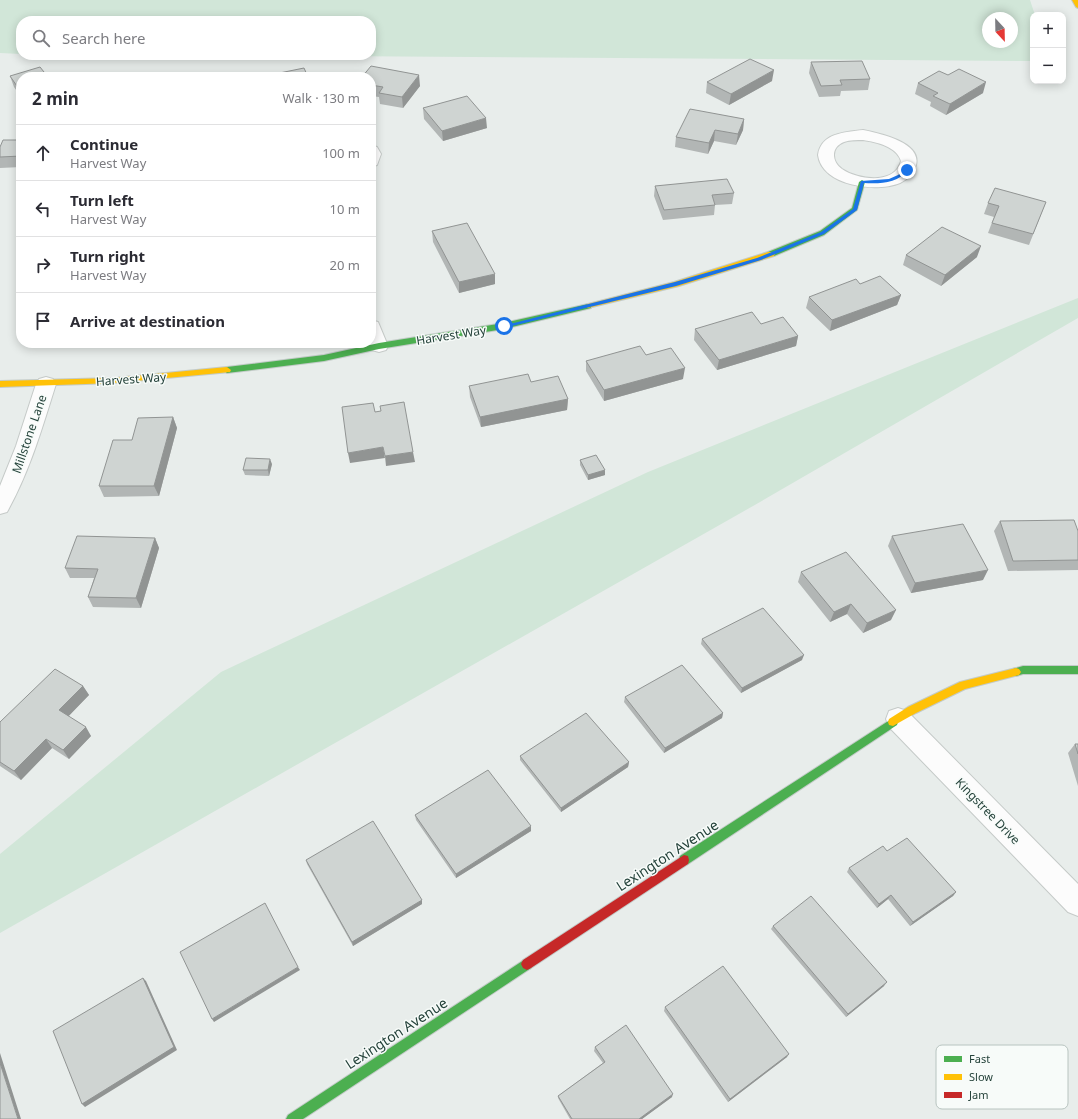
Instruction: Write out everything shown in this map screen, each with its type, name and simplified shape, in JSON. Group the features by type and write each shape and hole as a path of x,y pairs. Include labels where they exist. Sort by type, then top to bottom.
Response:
{"street":[{"path":"1075,0 1078,6"},
{"path":"862,135 889,141 899,147 906,154 909,162 907,170 900,176 890,181 862,182 838,173 830,166 825,158 825,151 830,144 838,139 862,135"},
{"name":"Harvest Way","path":"376,347 504,326 676,284 759,259 822,233 855,209 862,182"},
{"path":"376,338 379,346"},
{"name":"Harvest Way","path":"0,384 46,384 181,375 324,358 370,348"},
{"name":"Millstone Lane","path":"0,506 8,491 30,434 46,384"},
{"name":"Lexington Avenue","path":"292,1119 912,710 963,685 1023,670 1078,670"},
{"name":"Kingstree Drive","path":"898,719 1078,903"}],"green space":[{"path":"0,0 1030,0 1034,12 1030,12 1030,61 376,56 376,16 16,16 16,54 0,53"},
{"path":"1078,298 1078,318 753,506 0,933 0,854 221,672 648,472"}],"building":[{"path":"750,59 774,70 731,94 707,82"},
{"path":"862,61 870,79 840,80 842,85 821,86 811,62"},
{"path":"371,66 419,75 402,97 379,93 383,87 376,86 376,72 366,72"},
{"path":"40,67 44,72 23,72"},
{"path":"304,68 306,72 284,72"},
{"path":"959,69 986,82 950,104 933,96 938,93 918,83 939,71 948,75"},
{"path":"16,74 16,85 10,76"},
{"path":"467,96 486,118 442,131 423,108"},
{"path":"690,109 744,119 738,134 715,130 709,143 676,137"},
{"path":"3,140 16,140 16,156 0,157 0,147"},
{"path":"727,179 734,193 712,195 715,205 664,210 655,186"},
{"path":"995,188 1046,202 1033,234 992,223 999,206 988,203"},
{"path":"467,223 495,274 459,282 432,231"},
{"path":"942,227 981,246 945,275 906,255"},
{"path":"880,276 901,295 832,320 809,297 856,279 860,284"},
{"path":"752,312 761,324 783,317 798,336 719,360 695,329"},
{"path":"640,346 646,355 671,348 685,368 604,390 586,361"},
{"path":"528,374 531,382 558,376 568,399 480,417 469,386"},
{"path":"404,402 413,452 385,456 383,447 348,453 342,407 373,403 375,412 381,411 380,406"},
{"path":"173,417 154,486 99,486 113,440 132,440 138,418"},
{"path":"596,455 605,470 588,475 580,460"},
{"path":"246,458 270,459 268,470 243,470"},
{"path":"1074,520 1078,531 1078,560 1013,561 1000,521"},
{"path":"963,524 988,570 915,583 892,536"},
{"path":"77,536 155,538 136,598 88,597 98,569 65,568"},
{"path":"846,552 896,610 867,623 851,604 834,612 801,572"},
{"path":"763,608 804,655 742,688 702,639"},
{"path":"682,665 723,713 665,748 625,697"},
{"path":"55,669 83,686 59,710 86,727 63,750 46,739 14,771 0,762 0,722"},
{"path":"586,713 629,762 561,808 520,756"},
{"path":"1075,744 1078,744 1078,754"},
{"path":"488,770 531,826 456,874 415,815"},
{"path":"373,821 422,900 352,942 306,860"},
{"path":"907,838 956,892 913,922 891,895 879,904 849,868 883,846 887,851"},
{"path":"811,896 887,982 848,1014 773,926"},
{"path":"265,903 298,967 212,1019 180,952"},
{"path":"723,966 789,1054 730,1099 665,1007"},
{"path":"143,978 174,1047 82,1104 53,1031"},
{"path":"626,1025 673,1094 639,1119 572,1119 558,1096 605,1062 595,1047"},
{"path":"0,1063 18,1119 0,1119"}],"traffic: fast":[{"path":"771,254 822,233 855,209 862,182"},
{"path":"376,347 504,326 588,306"},
{"path":"227,370 324,358 370,348"},
{"path":"1016,672 1023,670 1078,670"},
{"path":"684,860 893,722"},
{"path":"292,1119 527,964"}],"traffic: slow":[{"path":"1075,0 1078,6"},
{"path":"588,306 676,284 771,254"},
{"path":"0,384 114,380 227,370"},
{"path":"893,722 912,710 963,685 1016,672"}],"traffic: jam":[{"path":"527,964 684,860"}],"route":[{"path":"504,326 676,284 759,259 822,233 855,209 862,182 890,181 900,176 907,170"}]}
